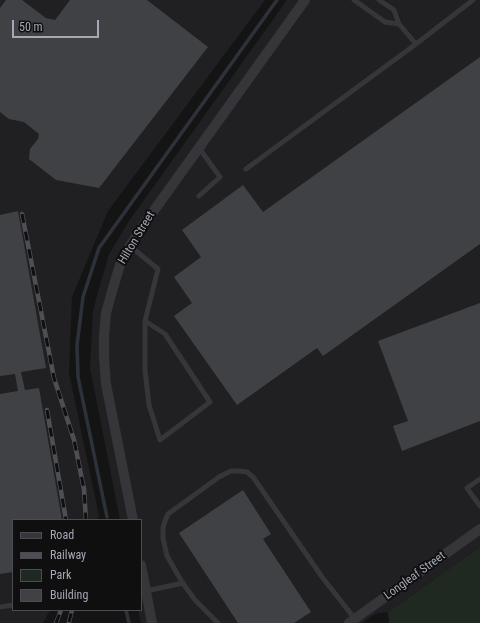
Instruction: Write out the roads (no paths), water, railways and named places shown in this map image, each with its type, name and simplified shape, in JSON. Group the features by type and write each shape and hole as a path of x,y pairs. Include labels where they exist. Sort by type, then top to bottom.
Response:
{"street":[{"name":"Hilton Street","path":"133,519 106,384 104,357 106,314 120,265 140,230 305,0"},
{"name":"Longleaf Street","path":"354,622 480,529"},
{"path":"142,570 152,623"}],"lane":[{"path":"354,0 385,22 399,24"},
{"path":"379,0 394,10 399,24 416,44"},
{"path":"246,170 473,0"},
{"path":"199,148 220,177 199,196"},
{"path":"130,246 158,269 145,321 144,370 149,405 160,440 210,402 165,334 145,321"},
{"path":"218,623 195,600 167,556 163,538 163,528 168,514 219,477 230,472 239,471 247,472 253,477 354,622"},
{"path":"480,478 467,488 480,506"},
{"path":"146,591 183,583"},
{"path":"0,607 12,605"}],"waterway":[{"path":"107,517 78,377 77,345 83,297 99,248 277,0"},
{"path":"126,611 129,623"}],"railway":[{"path":"22,214 54,378 74,440 84,489 86,519"},
{"path":"47,410 66,519"},
{"path":"56,623 61,611"},
{"path":"69,622 72,611"}]}
